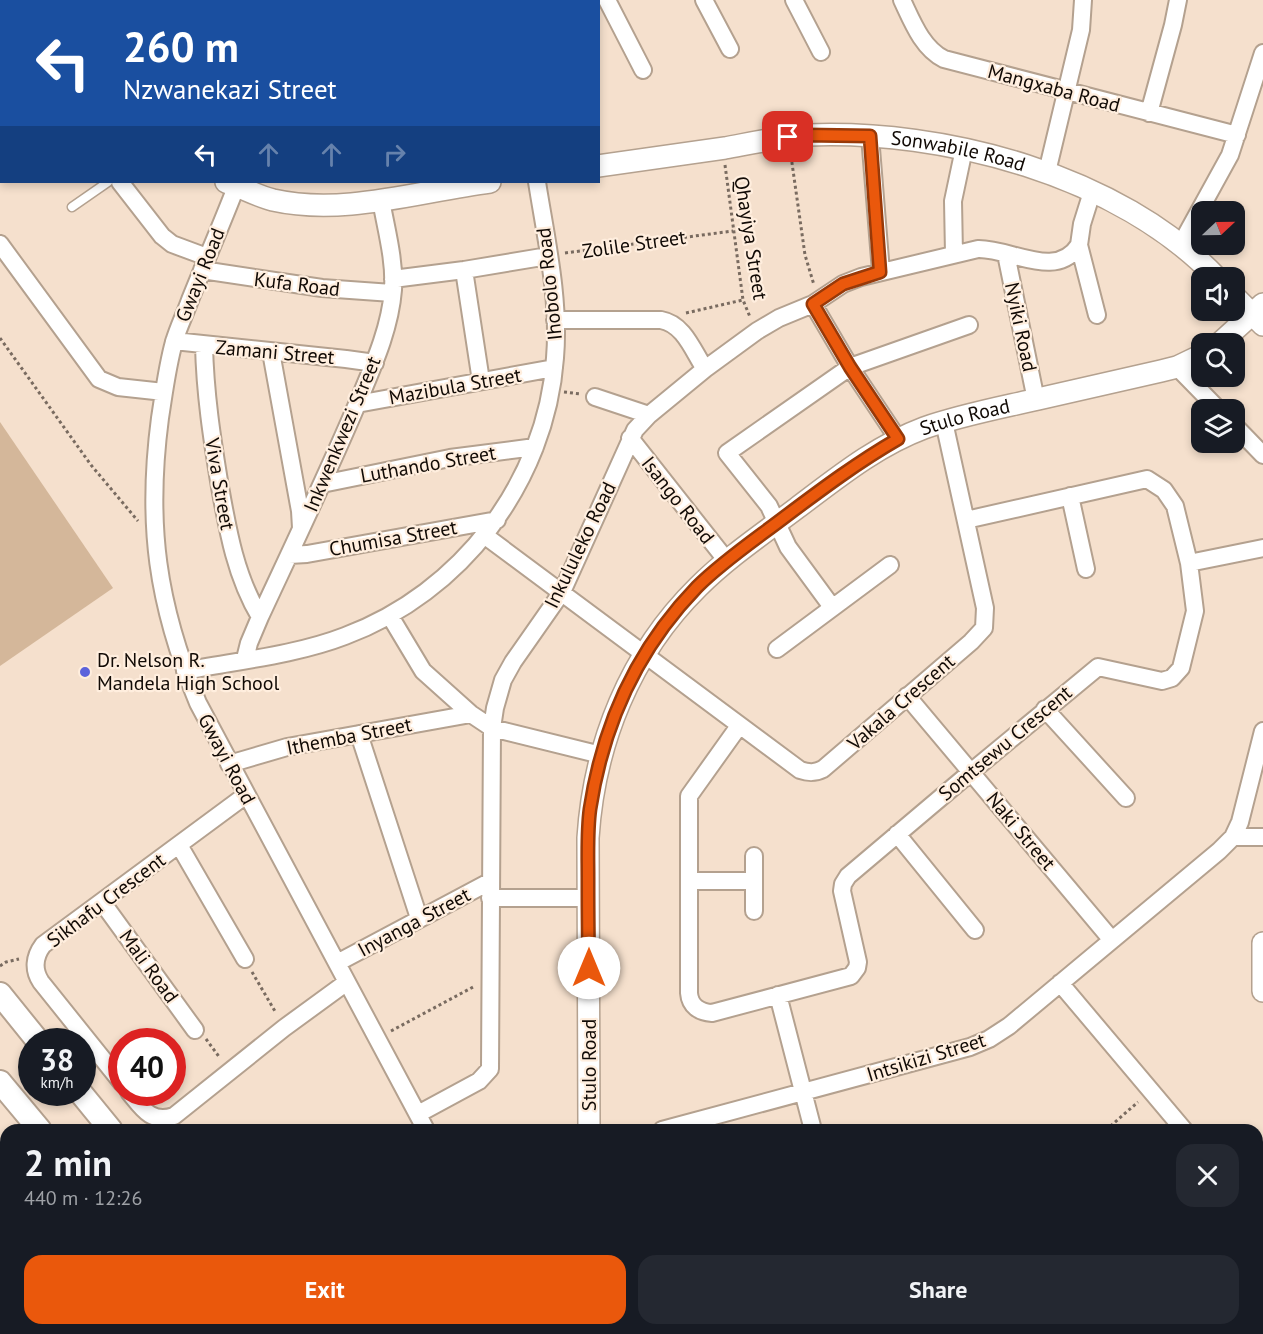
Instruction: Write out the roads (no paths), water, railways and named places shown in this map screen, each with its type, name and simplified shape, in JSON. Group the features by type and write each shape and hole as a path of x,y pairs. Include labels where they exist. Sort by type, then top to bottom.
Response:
{"main road":[{"path":"0,994 27,1028"},
{"path":"0,1082 35,1124"},
{"path":"91,1106 106,1124"}],"street":[{"path":"607,0 643,70"},
{"path":"704,0 730,49"},
{"path":"794,0 821,52"},
{"name":"Mangxaba Road","path":"902,0 927,45 939,56 1066,92 1237,135"},
{"path":"1047,172 1081,30 1083,0"},
{"path":"1149,113 1178,0"},
{"path":"1181,244 1224,169 1263,53"},
{"name":"Sonwabile Road","path":"600,166 805,135 870,136 964,149 1047,172 1126,208 1181,244 1205,267"},
{"path":"870,136 880,272"},
{"path":"954,254 953,201 964,149"},
{"name":"Kufa Road","path":"121,183 162,236 205,264 322,288 393,286"},
{"path":"233,183 271,200 315,205 341,205 484,183"},
{"name":"Gwayi Road","path":"233,183 205,264 174,341 164,392 155,458 153,522 165,606 184,671 198,703 423,1124"},
{"name":"Ihobolo Road","path":"184,671 320,644 345,636 390,616 439,583 459,565 497,520 511,498 541,432 554,368 554,295 537,183"},
{"path":"1092,192 1082,224 1079,245 1097,315"},
{"name":"Inkwenkwezi Street","path":"245,659 260,617 375,363 393,286 381,200"},
{"path":"0,244 99,379 118,387 164,392"},
{"name":"Inkululeko Road","path":"418,1114 479,1081 487,1074 490,1065 492,729 495,708 503,680 513,662 562,592 630,438 648,416 705,369 757,331 779,318 816,302 843,284 880,272 954,254 988,249 1054,262 1069,258 1079,245"},
{"name":"Nyiki Road","path":"1006,254 1036,400"},
{"path":"393,286 464,270 548,256"},
{"path":"464,270 481,381"},
{"path":"816,302 850,367 898,439"},
{"path":"1235,333 1260,315 1245,304"},
{"path":"555,320 661,320 670,322 678,326 705,369"},
{"path":"832,607 788,547 769,506 727,453 850,367 969,325"},
{"name":"Zamani Street","path":"174,341 375,363"},
{"name":"Viva Street","path":"204,345 208,415 231,549 250,601 260,617"},
{"path":"271,352 300,511 301,530"},
{"name":"Stulo Road","path":"590,1124 588,838 590,810 601,755 618,704 645,654 676,611 727,561 845,472 898,439 944,422 1177,367 1191,360"},
{"path":"1177,367 1208,399"},
{"name":"Mazibula Street","path":"357,404 554,368"},
{"path":"595,397 648,416"},
{"name":"Vakala Crescent","path":"484,535 800,770 807,773 817,772 971,642 984,627 985,608 944,422"},
{"path":"1245,437 1263,455"},
{"name":"Isango Road","path":"630,438 727,561"},
{"name":"Luthando Street","path":"322,484 450,458 535,447"},
{"name":"Somtsewu Crescent","path":"739,726 689,796 689,993 692,1003 700,1011 712,1012 847,978 854,972 858,962 843,897 843,884 848,876 970,771 1098,667 1162,681 1173,678 1181,668 1195,611 1189,563 1175,506 1164,490 1147,479 966,520"},
{"path":"1070,496 1086,569"},
{"name":"Chumisa Street","path":"289,555 307,554 497,520"},
{"path":"1189,563 1263,548"},
{"path":"777,649 890,565"},
{"path":"390,616 423,671 471,714 492,729 601,755"},
{"name":"Naki Street","path":"907,696 1111,939"},
{"path":"1045,709 1126,798"},
{"name":"Ithemba Street","path":"229,764 286,747 471,714"},
{"path":"1263,731 1240,822 1233,837 1263,837"},
{"path":"359,734 419,918"},
{"name":"Sikhafu Crescent","path":"108,1066 35,972 36,959 43,945 246,795"},
{"path":"897,834 975,930"},
{"name":"Intsikizi Street","path":"684,1124 970,1047 989,1039 1009,1026 1233,837"},
{"path":"179,845 245,959"},
{"path":"754,856 754,911"},
{"name":"Inyanga Street","path":"337,963 490,880"},
{"path":"689,881 754,881"},
{"name":"Inyanga Street","path":"490,898 588,898"},
{"name":"Mali Road","path":"102,902 195,1030"},
{"path":"1263,943 1263,991"},
{"path":"140,1106 153,1118 169,1118 180,1113 284,1028 347,982"},
{"path":"1060,983 1179,1124"},
{"path":"778,995 811,1124"}],"lane":[{"path":"72,207 107,183"}],"place":[{"name":"Dr. Nelson R. Mandela High School","path":"85,672"}]}
